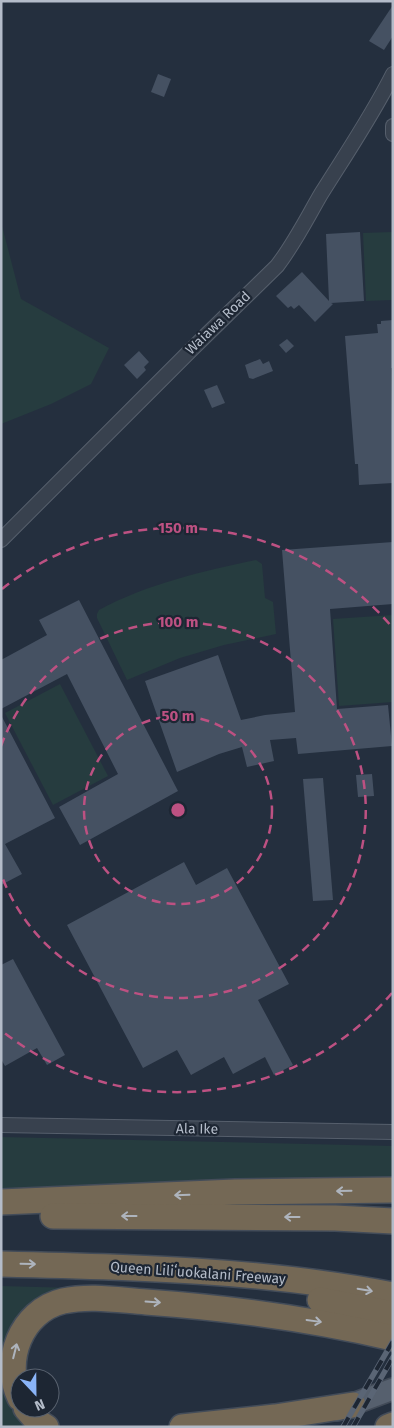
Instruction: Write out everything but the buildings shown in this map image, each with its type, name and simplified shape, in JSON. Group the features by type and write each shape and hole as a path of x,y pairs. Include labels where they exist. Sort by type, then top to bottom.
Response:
{"highway":[{"path":"1,1202 235,1192 393,1190"},
{"path":"1,1215 335,1218 393,1221"},
{"name":"Queen Liliʻuokalani Freeway","path":"1,1264 169,1270 304,1280 393,1295"},
{"path":"55,1265 250,1287 393,1314"},
{"path":"13,1368 16,1348 29,1322 48,1306 85,1298 174,1304 277,1316 334,1324 393,1338"},
{"path":"182,1427 275,1417 352,1405"},
{"path":"35,1418 46,1427"},
{"path":"388,1427 393,1425"}],"main road":[{"path":"281,1427 352,1405 393,1389"}],"street":[{"name":"Waiawa Road","path":"1,540 277,266 393,74"},
{"path":"393,126 393,134"},
{"name":"Ala Ike","path":"1,1125 393,1132"}],"green space":[{"path":"1,222 21,299 109,348 91,384 51,404 1,424"},
{"path":"393,232 393,300 366,301 363,233"},
{"path":"256,560 262,564 265,598 273,602 276,634 224,645 180,658 127,680 97,618 99,610 156,586 196,574"},
{"path":"393,615 393,702 339,706 333,619"},
{"path":"60,684 108,776 53,805 5,713"},
{"path":"1,1137 393,1146 393,1186 1,1188"},
{"path":"1,1286 75,1288 13,1331 20,1368 10,1368 10,1418 28,1418 30,1427 1,1427"}],"railway":[{"path":"343,1427 393,1341"},
{"path":"353,1427 393,1357"}]}
